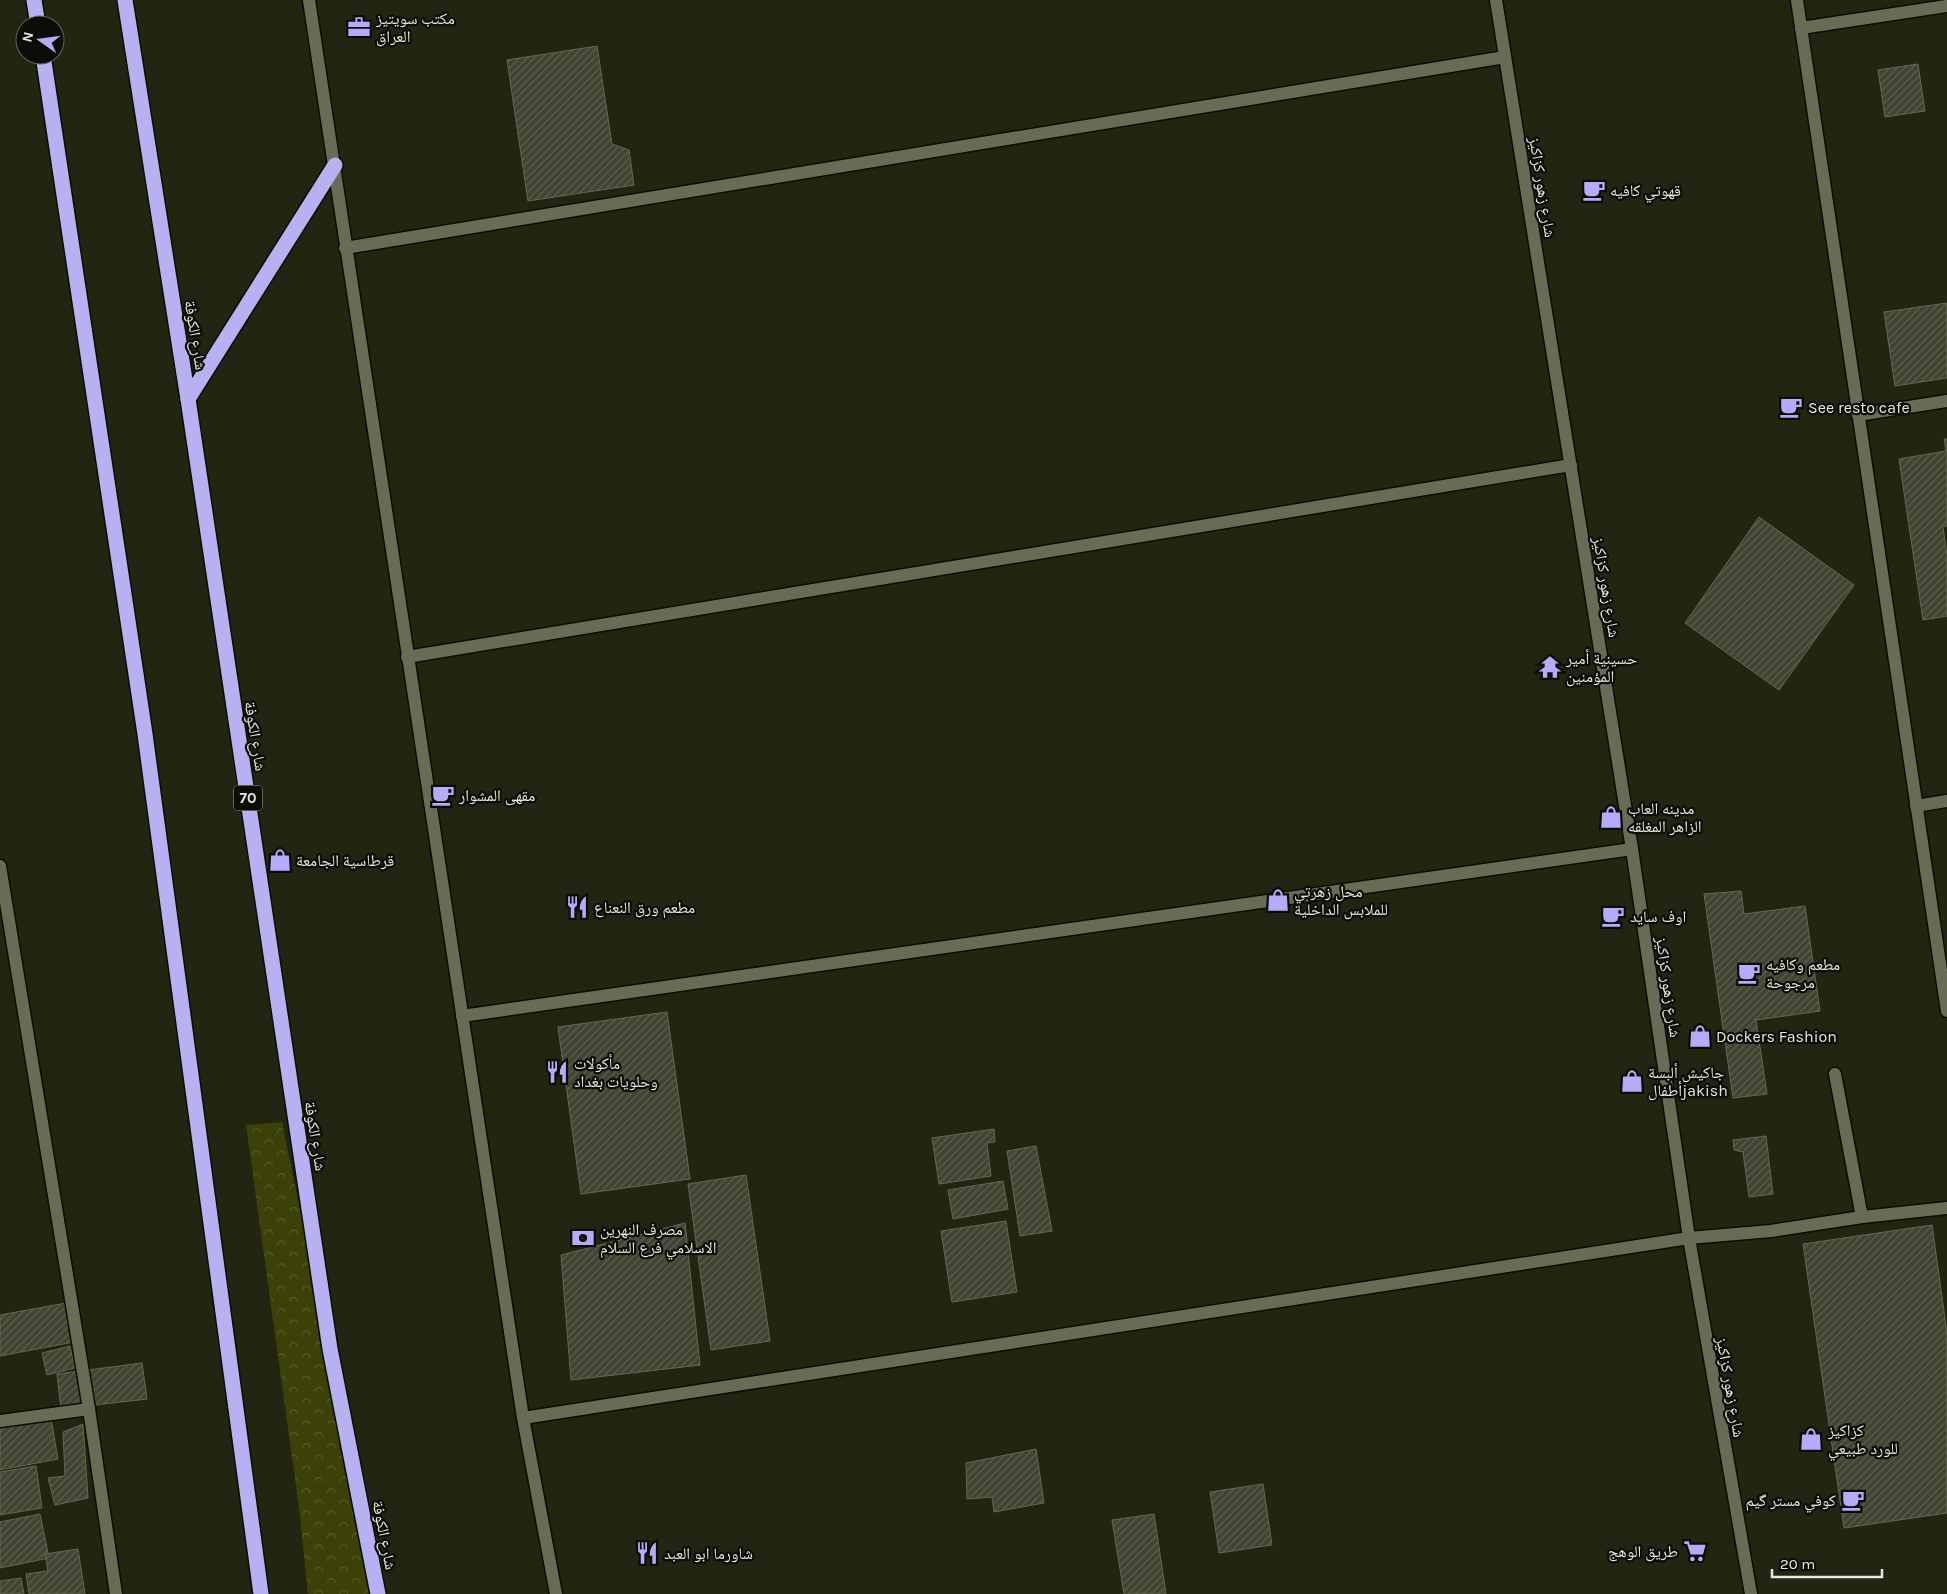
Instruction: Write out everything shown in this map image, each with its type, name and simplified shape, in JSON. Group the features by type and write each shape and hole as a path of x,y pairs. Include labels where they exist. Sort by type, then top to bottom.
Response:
{"highway":[{"path":"34,0 36,15"},
{"name":"شارع الكوفة","path":"126,0 188,399 330,1349 378,1594"},
{"path":"45,65 144,724 261,1594"},
{"path":"188,399 335,165"}],"street":[{"path":"309,0 523,1418 556,1594"},
{"name":"شارع زهور كزاكيز","path":"1496,0 1632,849 1689,1238 1751,1594"},
{"path":"1797,0 1947,1011"},
{"path":"1801,28 1947,6"},
{"path":"345,248 1505,57"},
{"path":"1858,415 1947,401"},
{"path":"407,657 1571,465"},
{"path":"1916,806 1947,802"},
{"path":"462,1016 1632,849"},
{"path":"0,866 4,915 89,1409 116,1594"},
{"path":"1835,1074 1862,1217"},
{"path":"523,1418 1689,1238 1771,1231 1862,1217 1947,1208"},
{"path":"0,1421 89,1409"}],"green space":[{"path":"282,1122 379,1594 308,1594 299,1508 246,1125"}],"building":[{"path":"597,46 612,144 629,150 634,185 528,201 507,60"},
{"path":"1918,64 1925,111 1885,117 1878,70"},
{"path":"1947,303 1947,378 1895,386 1884,312"},
{"path":"1944,439 1947,439 1947,526 1943,527 1947,555 1947,616 1923,620 1899,459 1946,451"},
{"path":"1759,517 1854,585 1779,690 1685,623"},
{"path":"1741,891 1744,914 1805,906 1820,1011 1756,1020 1767,1094 1733,1098 1704,894"},
{"path":"667,1012 690,1179 581,1194 558,1027"},
{"path":"994,1129 995,1142 987,1143 991,1176 939,1184 932,1138"},
{"path":"1766,1136 1773,1194 1749,1197 1743,1152 1734,1150 1733,1140"},
{"path":"1036,1146 1052,1231 1020,1236 1007,1151"},
{"path":"746,1175 770,1341 711,1350 688,1184"},
{"path":"1003,1181 1008,1209 953,1219 948,1190"},
{"path":"1006,1221 1017,1292 952,1302 941,1231"},
{"path":"685,1223 700,1365 571,1380 561,1255"},
{"path":"1932,1225 1947,1333 1947,1513 1844,1528 1803,1244"},
{"path":"66,1303 74,1342 0,1356 0,1315"},
{"path":"70,1346 75,1368 47,1375 42,1353"},
{"path":"142,1363 147,1399 61,1409 57,1374"},
{"path":"51,1419 58,1459 0,1470 0,1428"},
{"path":"83,1424 88,1498 55,1505 48,1478 65,1476 63,1432"},
{"path":"1036,1449 1044,1503 994,1512 992,1497 967,1499 966,1463"},
{"path":"36,1466 42,1508 0,1515 0,1472"},
{"path":"1263,1484 1272,1545 1219,1553 1210,1492"},
{"path":"40,1514 49,1558 0,1568 0,1522"},
{"path":"1154,1514 1166,1594 1124,1594 1112,1520"},
{"path":"78,1549 85,1594 29,1594 26,1574 48,1571 45,1554"},
{"path":"21,1578 24,1594 0,1594 0,1581"}],"place":[{"name":"مكتب سويتيز العراق","path":"359,27"},
{"name":"قهوتي كافيه","path":"1594,190"},
{"name":"See resto cafe","path":"1791,407"},
{"name":"حسينية أمير المؤمنين","path":"1550,667"},
{"name":"مقهى المشوار","path":"443,795"},
{"name":"مدينه العاب الزاهر المغلقه","path":"1611,817"},
{"name":"قرطاسية الجامعة","path":"280,860"},
{"name":"محل زهرتي للملابس الداخلية","path":"1278,900"},
{"name":"مطعم ورق النعناع","path":"577,907"},
{"name":"اوف سايد","path":"1613,916"},
{"name":"مطعم وكافيه مرجوحة","path":"1749,973"},
{"name":"Dockers Fashion","path":"1700,1036"},
{"name":"مأكولات وحلويات بغداد","path":"557,1072"},
{"name":"جاكيش ألبسة أطفالjakish","path":"1632,1081"},
{"name":"مصرف النهرين الاسلامي فرع السلام","path":"583,1238"},
{"name":"كزاكيز للورد طبيعي","path":"1811,1439"},
{"name":"كوفي مستر گيم","path":"1853,1500"},
{"name":"طريق الوهج","path":"1695,1551"},
{"name":"شاورما ابو العبد","path":"647,1553"}]}
